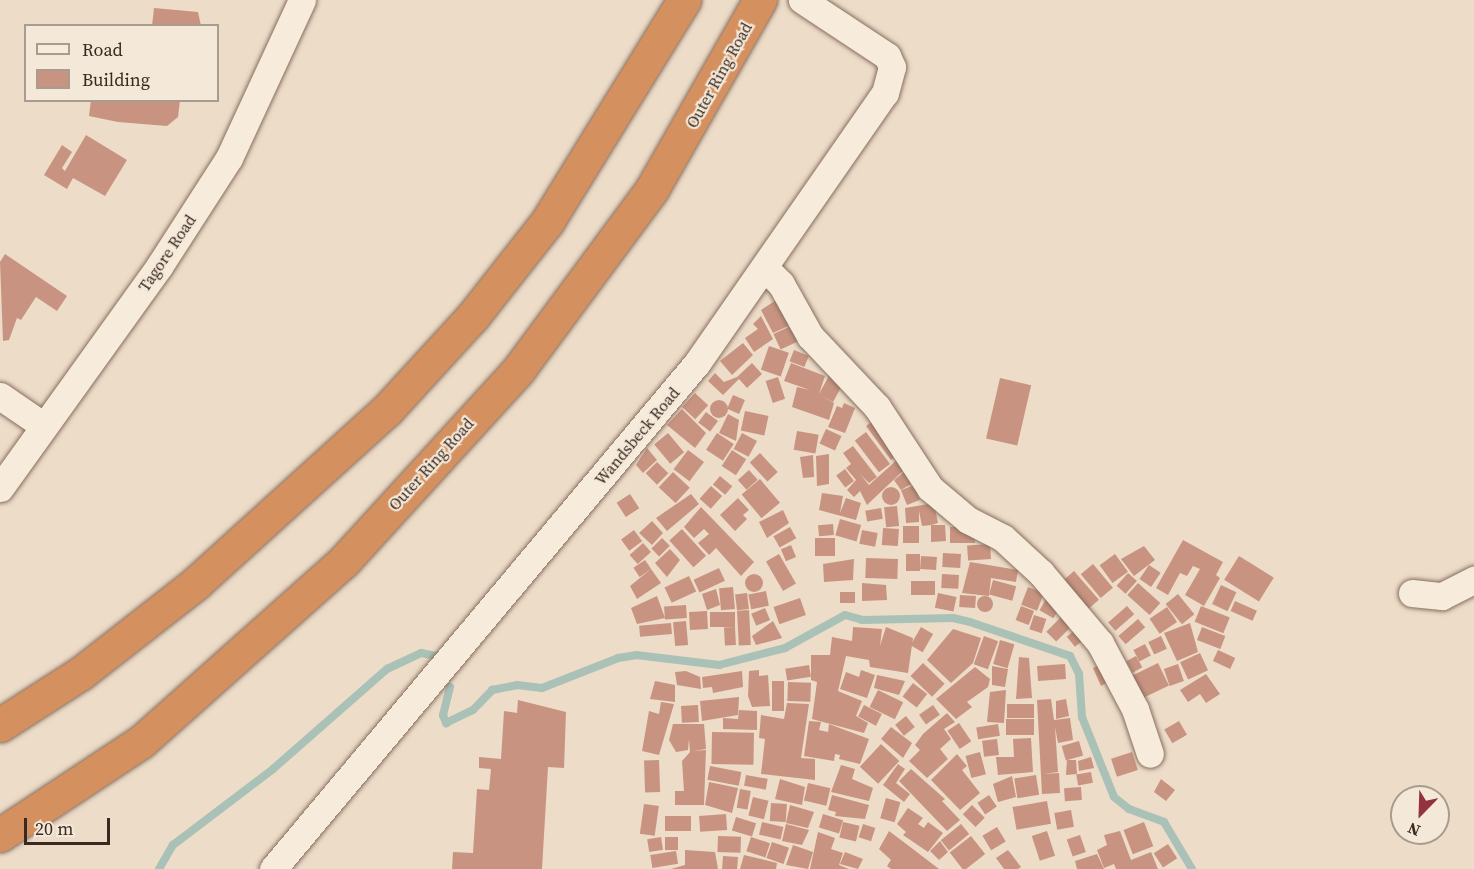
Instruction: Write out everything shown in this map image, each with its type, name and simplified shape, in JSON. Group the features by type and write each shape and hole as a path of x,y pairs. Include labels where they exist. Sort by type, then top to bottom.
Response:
{"highway":[{"path":"0,725 81,674 196,583 386,411 473,316 547,222 684,0"},
{"name":"Outer Ring Road","path":"0,835 142,741 343,562 519,369 652,189 760,0"}],"street":[{"name":"Tagore Road","path":"0,488 160,265 229,158 302,0"},
{"name":"Wandsbeck Road","path":"273,869 697,363 773,277 891,77 887,56 850,28 802,0"},
{"path":"773,277 810,336 861,387 930,488 968,520 1003,538 1034,566 1100,643 1136,709 1150,754"},
{"path":"0,396 44,426"},
{"path":"1412,593 1442,596 1474,580"}],"building":[{"path":"154,8 198,12 201,24 152,24"},
{"path":"91,102 180,102 178,117 167,126 118,122 89,116"},
{"path":"86,135 127,160 105,196 73,178 67,189 44,175 62,145 72,152 62,168 65,171"},
{"path":"5,254 67,296 57,311 36,297 21,320 17,318 9,340 3,341 0,262"},
{"path":"778,299 795,323 773,333 761,310"},
{"path":"761,316 773,339 754,352 745,338 758,329 753,324"},
{"path":"797,323 804,338 781,349 773,334"},
{"path":"743,343 753,355 732,375 720,361"},
{"path":"769,346 789,353 781,376 761,370"},
{"path":"794,350 809,356 804,367 790,361"},
{"path":"752,363 762,374 747,388 739,379 723,395 708,381 715,373 724,382 737,377"},
{"path":"791,363 825,376 819,394 830,374 844,382 833,402 821,396 834,403 829,420 792,407 797,387 810,390 784,381"},
{"path":"778,377 785,399 773,403 766,381"},
{"path":"1000,378 1031,385 1017,446 986,438"},
{"path":"695,393 708,405 695,419 682,407"},
{"path":"733,395 745,400 739,414 727,409"},
{"path":"719,400 725,403 728,409 725,415 719,418 713,415 710,409 713,403"},
{"path":"844,403 855,408 845,433 828,427 837,406 842,408"},
{"path":"682,409 706,433 695,448 667,425"},
{"path":"745,411 768,416 764,436 741,431"},
{"path":"706,412 718,421 710,431 698,422"},
{"path":"728,414 739,420 736,441 719,433"},
{"path":"874,420 897,455 891,460 866,426"},
{"path":"826,429 842,436 835,451 819,444"},
{"path":"797,431 819,435 815,454 794,450"},
{"path":"866,432 890,464 879,472 855,440"},
{"path":"668,433 684,452 670,464 654,445"},
{"path":"717,433 734,444 723,461 706,450"},
{"path":"742,433 757,441 749,457 734,449"},
{"path":"853,446 877,477 869,483 860,474 869,485 898,459 906,468 867,505 860,491 854,497 847,490 856,480 846,468 851,464 843,453"},
{"path":"647,448 657,460 643,473 636,465"},
{"path":"688,450 704,462 690,481 674,469"},
{"path":"732,450 746,459 736,475 722,466"},
{"path":"760,453 778,472 767,482 750,463"},
{"path":"829,454 829,484 817,486 816,456"},
{"path":"813,455 814,477 803,478 800,457"},
{"path":"657,462 668,473 657,485 646,473"},
{"path":"909,468 918,480 901,490 894,480"},
{"path":"845,469 854,481 845,488 836,476"},
{"path":"749,470 758,480 747,490 738,480"},
{"path":"673,472 690,488 675,503 659,487"},
{"path":"720,476 732,486 725,495 713,484"},
{"path":"760,479 780,503 762,518 742,494"},
{"path":"914,485 920,500 907,505 901,490"},
{"path":"711,486 722,496 711,509 700,499"},
{"path":"887,487 895,487 900,492 898,503 887,505 882,500 882,492"},
{"path":"822,493 843,496 840,513 846,498 861,503 856,520 819,510"},
{"path":"630,494 639,508 626,517 617,503"},
{"path":"691,494 699,504 667,531 656,518"},
{"path":"738,498 749,510 743,515 747,519 735,531 720,515"},
{"path":"934,503 938,523 922,526 919,511 919,522 906,523 905,508"},
{"path":"897,506 899,526 886,527 884,507"},
{"path":"701,507 754,562 741,576 716,548 709,555 698,543 709,534 704,529 694,538 684,527"},
{"path":"881,508 883,519 867,522 865,511"},
{"path":"783,510 789,523 767,538 759,522"},
{"path":"840,519 861,525 856,541 835,535"},
{"path":"652,521 663,533 652,545 639,533"},
{"path":"833,524 834,535 819,536 818,525"},
{"path":"931,525 945,525 946,541 931,542"},
{"path":"903,526 919,526 919,543 903,543"},
{"path":"790,527 796,538 780,548 773,536"},
{"path":"950,527 975,527 975,543 950,543"},
{"path":"883,528 899,529 898,546 882,545"},
{"path":"682,529 706,556 693,567 669,540"},
{"path":"634,530 642,541 629,551 621,539"},
{"path":"862,530 878,533 875,547 859,544"},
{"path":"662,538 670,546 659,556 651,549"},
{"path":"815,538 835,538 835,556 815,556"},
{"path":"1183,540 1223,562 1216,575 1220,578 1204,606 1185,595 1200,569 1193,566 1187,576 1180,573 1168,595 1156,588"},
{"path":"643,543 651,552 638,564 630,555"},
{"path":"990,544 991,559 968,561 967,546"},
{"path":"791,545 796,557 786,561 781,549"},
{"path":"1144,546 1155,560 1134,576 1121,559"},
{"path":"670,549 680,560 667,577 655,563"},
{"path":"943,553 961,554 960,568 942,567"},
{"path":"779,554 796,583 783,591 766,562"},
{"path":"906,554 920,554 920,571 906,571"},
{"path":"1115,554 1128,572 1113,583 1100,565"},
{"path":"921,556 937,557 936,570 920,569"},
{"path":"1239,556 1274,578 1259,601 1224,580"},
{"path":"866,558 898,559 897,579 865,578"},
{"path":"854,559 853,580 824,582 823,564"},
{"path":"645,560 651,569 640,577 633,568"},
{"path":"970,562 1018,570 1016,582 991,578 989,596 962,593"},
{"path":"1093,564 1113,588 1101,598 1081,574"},
{"path":"1149,565 1161,573 1151,587 1139,579"},
{"path":"719,568 725,581 700,593 694,580"},
{"path":"651,569 661,583 637,599 630,586"},
{"path":"1074,571 1099,600 1086,611 1061,582"},
{"path":"1128,573 1137,581 1126,594 1117,586"},
{"path":"754,574 760,577 763,583 760,589 754,592 748,589 745,583 748,577"},
{"path":"942,574 959,575 958,589 941,588"},
{"path":"689,576 696,591 672,603 665,587"},
{"path":"993,580 1016,586 1012,601 989,594"},
{"path":"911,581 935,581 935,595 911,595"},
{"path":"862,583 886,585 887,600 862,601"},
{"path":"1138,583 1160,603 1150,615 1127,595"},
{"path":"1221,585 1236,592 1228,611 1212,604"},
{"path":"733,587 735,609 721,610 719,588"},
{"path":"1028,587 1044,593 1037,611 1021,605"},
{"path":"716,589 720,605 707,610 702,594"},
{"path":"766,591 769,606 751,609 748,594"},
{"path":"840,592 855,592 855,603 840,603"},
{"path":"747,593 749,609 737,610 735,594"},
{"path":"938,593 957,597 953,612 935,608"},
{"path":"1178,594 1194,614 1182,624 1166,604"},
{"path":"960,595 976,596 975,608 959,607"},
{"path":"657,596 665,618 637,624 631,608"},
{"path":"985,596 991,598 993,604 991,610 985,612 979,610 977,604 979,598"},
{"path":"800,598 806,615 779,624 774,607"},
{"path":"1046,599 1060,607 1053,618 1040,610"},
{"path":"1235,601 1257,611 1252,621 1231,611"},
{"path":"686,605 687,618 665,620 664,607"},
{"path":"1021,606 1034,611 1029,625 1016,620"},
{"path":"1127,606 1134,614 1115,631 1108,622"},
{"path":"1201,606 1230,618 1223,633 1195,622"},
{"path":"1167,607 1177,622 1160,634 1150,619"},
{"path":"765,608 770,620 756,626 751,614"},
{"path":"749,610 751,645 739,646 737,611"},
{"path":"707,611 708,629 690,630 689,612"},
{"path":"710,612 735,612 735,627 710,627"},
{"path":"1064,614 1074,624 1056,642 1046,632"},
{"path":"1034,615 1046,619 1042,633 1029,629"},
{"path":"1138,619 1145,627 1126,644 1118,636"},
{"path":"686,621 688,645 675,646 673,622"},
{"path":"773,621 782,638 756,645 752,636"},
{"path":"671,623 672,634 640,637 639,626"},
{"path":"1190,623 1198,652 1177,661 1164,633"},
{"path":"1080,626 1088,636 1075,647 1067,637"},
{"path":"735,627 736,645 725,646 724,628"},
{"path":"853,627 882,629 880,646 886,627 913,638 908,673 870,667 869,660 846,656 838,691 862,701 856,716 868,723 864,733 812,719 817,682 811,680 811,655 830,655 832,637 852,641"},
{"path":"921,627 933,634 923,652 910,645"},
{"path":"1202,627 1225,636 1220,649 1197,640"},
{"path":"953,629 981,638 973,663 951,683 927,660"},
{"path":"984,636 998,641 988,669 974,664"},
{"path":"1161,636 1167,649 1154,655 1148,642"},
{"path":"1000,640 1014,644 1008,668 993,664"},
{"path":"1145,644 1151,656 1139,661 1133,650"},
{"path":"1218,650 1235,658 1230,669 1213,661"},
{"path":"1200,653 1208,670 1188,680 1180,662"},
{"path":"1136,656 1142,667 1133,673 1126,661"},
{"path":"1019,657 1029,658 1032,698 1016,699"},
{"path":"923,663 945,684 932,697 910,676"},
{"path":"1103,663 1110,681 1101,686 1093,668"},
{"path":"1158,663 1169,685 1138,700 1127,678"},
{"path":"1065,664 1066,679 1038,681 1037,666"},
{"path":"1178,664 1184,681 1170,686 1164,669"},
{"path":"809,665 811,677 787,681 785,669"},
{"path":"992,666 1008,669 1005,687 992,685"},
{"path":"975,667 990,679 988,687 967,702 972,707 956,719 936,699"},
{"path":"759,670 759,676 768,675 770,706 752,707 748,696 749,671"},
{"path":"861,670 875,675 867,698 840,689 846,672 859,677"},
{"path":"686,671 700,677 701,689 677,685 675,672"},
{"path":"742,671 743,687 713,693 712,687 703,688 702,677"},
{"path":"1206,674 1220,694 1206,703 1200,694 1188,702 1180,690"},
{"path":"877,675 905,681 899,695 874,688"},
{"path":"655,681 675,685 675,702 650,699"},
{"path":"772,681 784,681 784,711 772,711"},
{"path":"788,682 811,683 810,702 787,701"},
{"path":"913,683 927,694 917,707 903,696"},
{"path":"878,690 903,702 895,719 870,707"},
{"path":"1006,690 1004,723 987,722 990,692"},
{"path":"739,697 738,715 702,721 700,701"},
{"path":"1051,699 1054,720 1070,718 1073,740 1058,743 1055,727 1058,772 1043,774 1059,773 1060,793 1042,794 1037,700"},
{"path":"1066,699 1069,716 1056,719 1056,701"},
{"path":"518,700 566,712 564,768 548,767 542,869 452,869 453,852 473,853 477,789 489,790 491,769 479,768 479,757 501,759 504,711 517,713"},
{"path":"661,702 674,704 659,755 642,751 649,711 659,714"},
{"path":"787,703 809,704 801,758 815,759 815,780 761,774 765,739 759,738 761,715 784,719"},
{"path":"1007,704 1034,704 1034,718 1007,718"},
{"path":"698,705 699,722 682,723 681,706"},
{"path":"864,705 882,714 876,726 858,717"},
{"path":"933,705 940,715 926,725 919,715"},
{"path":"739,710 757,711 757,730 723,729 723,718 738,719"},
{"path":"947,713 955,722 944,729 951,739 940,749 948,759 927,778 909,761 920,750 915,745 923,734"},
{"path":"906,716 915,727 904,736 895,725"},
{"path":"1006,719 1034,719 1034,735 1006,735"},
{"path":"809,721 821,722 819,730 828,732 829,724 869,739 860,764 839,759 840,755 835,754 834,761 804,756"},
{"path":"1179,721 1187,735 1172,743 1164,730"},
{"path":"959,723 971,741 960,749 947,731"},
{"path":"673,724 704,724 706,749 693,751 706,750 704,805 675,805 675,791 684,791 682,761 690,752 689,739 688,750 676,752 669,740"},
{"path":"998,724 1000,736 978,739 976,727"},
{"path":"891,727 912,743 903,758 881,739"},
{"path":"712,732 754,733 753,765 711,764"},
{"path":"1031,738 1033,772 998,775 996,757 1014,757 1013,739"},
{"path":"997,739 999,755 984,757 982,741"},
{"path":"1079,741 1083,755 1066,760 1062,746"},
{"path":"881,744 899,761 878,784 860,767"},
{"path":"980,752 986,774 971,778 966,756"},
{"path":"1132,752 1138,770 1117,777 1111,759"},
{"path":"957,754 967,766 962,770 980,793 960,810 931,780"},
{"path":"1091,757 1094,768 1079,771 1078,761"},
{"path":"659,760 660,792 645,793 644,761"},
{"path":"1067,760 1076,760 1077,774 1066,775"},
{"path":"898,764 905,769 896,783 910,794 904,802 883,785"},
{"path":"841,765 855,769 852,779 873,788 869,801 831,792"},
{"path":"710,766 741,772 739,786 707,780"},
{"path":"911,769 945,799 942,801 960,820 947,831 899,781"},
{"path":"1091,772 1093,783 1078,785 1076,775"},
{"path":"746,775 768,779 766,790 744,786"},
{"path":"1036,775 1039,795 1017,798 1014,778"},
{"path":"1012,776 1016,797 998,802 993,784"},
{"path":"780,779 805,787 802,805 775,799"},
{"path":"1161,779 1175,790 1166,801 1154,792"},
{"path":"709,782 738,788 732,813 705,805"},
{"path":"808,783 830,788 826,806 804,801"},
{"path":"1081,787 1082,800 1065,801 1064,788"},
{"path":"740,789 751,791 748,810 737,808"},
{"path":"832,795 869,805 865,819 835,816 836,812 828,810"},
{"path":"989,795 997,807 985,814 977,803"},
{"path":"753,797 769,801 764,819 748,815"},
{"path":"886,798 900,802 895,822 880,818"},
{"path":"1047,801 1051,824 1017,830 1013,807"},
{"path":"771,803 787,804 786,822 770,821"},
{"path":"644,804 659,806 655,836 640,834"},
{"path":"790,805 814,812 808,828 786,823"},
{"path":"972,805 985,818 976,827 963,814"},
{"path":"908,808 923,818 918,824 924,828 928,822 943,833 928,852 903,835 906,832 897,824"},
{"path":"1071,810 1074,827 1057,830 1054,813"},
{"path":"726,814 727,830 700,832 699,816"},
{"path":"823,814 843,820 839,834 819,827"},
{"path":"665,816 691,816 691,831 665,831"},
{"path":"736,817 756,823 752,837 732,830"},
{"path":"762,822 783,827 781,840 759,835"},
{"path":"843,822 860,826 856,841 839,838"},
{"path":"1144,822 1153,846 1133,854 1123,830"},
{"path":"786,824 809,830 802,845 782,841"},
{"path":"863,824 875,828 871,841 859,837"},
{"path":"961,824 969,834 949,850 941,840"},
{"path":"997,827 1006,842 991,850 982,836"},
{"path":"889,831 939,869 891,869 887,866 891,860 879,849"},
{"path":"1047,831 1055,856 1040,861 1032,836"},
{"path":"1120,831 1131,860 1151,852 1158,869 1116,869 1114,864 1104,868 1097,850 1107,845 1104,835"},
{"path":"818,832 835,838 831,849 843,853 839,865 849,869 810,869"},
{"path":"1080,835 1086,852 1073,857 1067,840"},
{"path":"718,836 741,837 740,853 717,852"},
{"path":"971,836 985,854 966,869 963,869 950,853"},
{"path":"661,837 663,850 649,852 647,839"},
{"path":"665,837 678,837 678,850 665,850"},
{"path":"751,837 770,843 765,857 746,851"},
{"path":"940,841 948,852 939,860 930,851"},
{"path":"772,842 789,848 783,864 766,858"},
{"path":"1168,844 1177,858 1163,868 1154,853"},
{"path":"793,845 813,852 808,869 786,865"},
{"path":"685,850 715,852 718,869 671,869 685,865"},
{"path":"1008,850 1021,867 1018,869 1004,869 996,858"},
{"path":"676,851 678,864 652,868 650,855"},
{"path":"845,852 863,859 858,869 840,864"},
{"path":"1097,854 1104,869 1077,869 1075,861"},
{"path":"744,855 777,863 776,869 740,869"},
{"path":"723,856 738,857 737,869 722,869"}],"waterway":[{"path":"450,687 443,715 446,723 473,710 492,690 517,685 542,688 618,658 636,655 719,665 785,648 845,615 862,620 953,618 970,622 1070,656 1079,674 1082,717 1114,797 1129,809 1164,822 1192,869"},
{"path":"159,869 173,845 273,769 387,669 421,653 436,656"}]}
